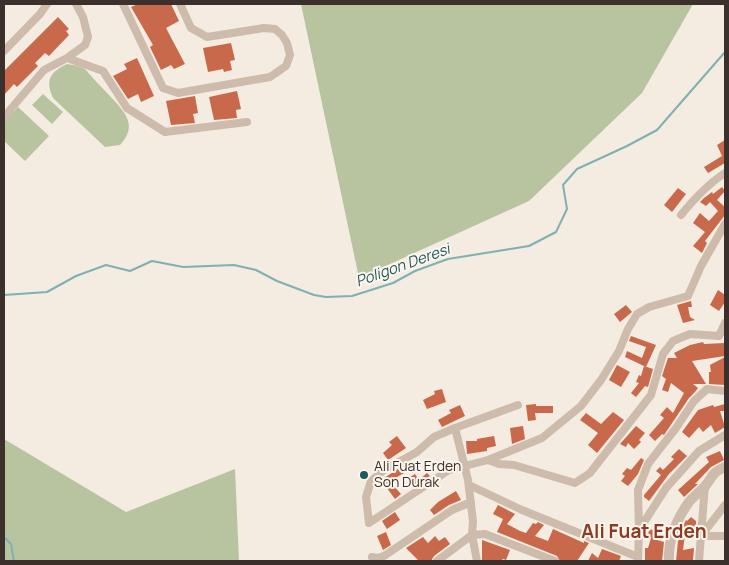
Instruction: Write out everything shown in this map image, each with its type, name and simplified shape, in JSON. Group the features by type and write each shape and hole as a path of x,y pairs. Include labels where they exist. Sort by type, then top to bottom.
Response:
{"street":[{"path":"4,52 47,4"},
{"path":"4,117 44,70 67,58 85,45 88,37 83,17 76,4"},
{"path":"123,4 163,88 169,91 178,93 270,77 286,66 290,55 288,43 275,29 264,28 207,37 191,28 180,4"},
{"path":"67,58 103,70 127,108 165,132 247,122"},
{"path":"681,215 714,181 725,173"},
{"path":"518,405 434,437 418,452 384,470 371,481 366,497 369,524 449,470 488,460 542,438 581,406 601,380 619,351 628,329 637,314 649,307 688,296 701,266 725,224"},
{"path":"488,460 499,464 514,465 575,483 590,473 651,395 663,354 673,341 690,334 719,336 725,322"},
{"path":"469,485 522,510 638,559 640,530 638,490 648,464 680,423 694,401 707,389 725,391"},
{"path":"455,428 469,485 473,522 472,536 476,561"},
{"path":"640,530 666,488 699,451 725,435"},
{"path":"669,561 668,546 676,525 690,502 715,472 725,467"},
{"path":"699,561 705,485"},
{"path":"372,557 384,556 452,510 471,502"},
{"path":"701,536 725,505"},
{"path":"437,561 472,536 485,534 555,561"},
{"path":"701,536 725,536"}],"green space":[{"path":"301,4 693,4 642,93 529,201 359,278"},
{"path":"67,64 85,69 124,113 129,125 126,138 120,145 105,147 53,98 49,81 57,70"},
{"path":"43,94 63,112 52,124 32,105"},
{"path":"18,107 49,136 25,161 4,141 4,122"},
{"path":"4,439 126,512 235,469 239,561 4,561"}],"building":[{"path":"138,4 171,4 179,21 166,28 185,64 174,69 171,65 161,70 150,47 153,45 131,7"},
{"path":"58,17 69,29 66,31 69,35 49,56 45,53 35,63 38,66 17,87 14,84 4,95 4,71"},
{"path":"231,43 235,60 230,61 232,70 224,72 223,69 208,72 203,48"},
{"path":"137,58 154,96 141,102 138,94 128,99 113,76 127,69 124,64"},
{"path":"237,91 241,109 236,110 237,118 214,120 209,97"},
{"path":"195,96 198,113 193,114 195,123 171,125 166,101"},
{"path":"725,140 725,163 708,173 704,167 722,156 717,145"},
{"path":"722,187 725,191 717,200 725,207 725,215 705,241 707,243 702,253 693,246 705,232 693,223 700,213 709,221 718,211 710,202 706,206 700,202 712,192 713,194"},
{"path":"678,188 686,194 672,212 664,205"},
{"path":"718,290 725,295 725,302 719,311 710,305"},
{"path":"691,301 692,307 688,307 690,317 695,320 683,323 677,305"},
{"path":"626,305 632,312 620,322 614,314"},
{"path":"631,336 656,345 646,367 625,357 627,351 642,358 646,347 629,341"},
{"path":"703,342 704,344 725,343 725,356 692,361 706,384 693,384 698,388 664,435 662,434 655,441 649,435 664,418 660,415 667,407 673,413 684,393 671,383 668,392 662,390 666,379 662,376 668,358 677,358 674,353 690,345"},
{"path":"725,357 725,385 709,384 710,365"},
{"path":"617,365 630,372 621,387 609,380"},
{"path":"644,366 653,369 648,387 645,386 636,397 631,393 639,383 636,382 639,375 641,376"},
{"path":"442,389 446,402 427,409 423,400 435,394 434,391"},
{"path":"536,404 536,406 553,406 553,413 535,413 536,420 528,421 526,405"},
{"path":"725,404 725,411 720,411 725,427 715,433 711,425 703,432 699,427 689,438 682,432 698,410 713,405 714,407"},
{"path":"460,405 465,416 442,427 438,420 451,413 449,410"},
{"path":"613,412 624,420 597,453 588,445 598,433 580,420 586,413 601,424"},
{"path":"523,426 525,439 512,444 510,428"},
{"path":"636,426 645,433 639,440 641,442 634,449 628,443 626,447 620,444"},
{"path":"397,436 406,448 388,460 383,453 392,445 389,442"},
{"path":"494,436 496,446 487,448 487,451 467,454 466,441 477,441 477,439"},
{"path":"679,449 687,456 669,474 649,501 644,495 661,475 656,471 660,467 663,470 674,459 671,457"},
{"path":"720,451 724,460 711,467 695,484 698,484 684,497 678,490 709,462 706,457"},
{"path":"641,458 644,460 638,474 628,486 621,481 625,476 622,474 627,468 631,470"},
{"path":"401,467 404,473 392,480 394,482 392,484 401,494 395,499 381,480"},
{"path":"427,473 430,476 413,487 407,479 415,474 419,480"},
{"path":"456,491 461,500 434,515 430,510 438,502"},
{"path":"498,505 515,514 507,524 520,531 526,533 533,523 536,524 538,522 544,525 535,536 548,541 553,529 584,543 584,541 589,543 577,561 560,561 557,556 497,532 503,519 493,514"},
{"path":"395,512 400,520 387,529 382,521"},
{"path":"691,517 696,521 696,524 688,536 685,534 683,550 694,548 693,561 676,561 678,541 684,533 681,530 686,520"},
{"path":"649,529 658,531 657,540 664,542 662,561 645,561 645,548 648,548 651,538 648,537"},
{"path":"386,532 391,545 383,550 377,536"},
{"path":"435,536 439,541 445,537 450,544 434,556 431,561 419,561 406,548 423,537 428,543"},
{"path":"482,540 510,550 506,560 482,561"},
{"path":"602,549 621,556 619,561 588,561 592,553 598,558"}],"waterway":[{"name":"Poligon Deresi","path":"4,295 47,292 76,276 106,265 130,271 152,261 183,267 234,265 256,270 277,281 314,295 326,297 352,296 393,283 415,271 448,259 529,246 556,232 567,209 563,185 577,169 657,130 725,52"},
{"name":"Poligon Deresi","path":"4,537 11,544 14,561"}],"place":[{"name":"Ali Fuat Erden Son Durak","path":"364,475"}],"district":[{"name":"Ali Fuat Erden","path":"644,533"}]}
